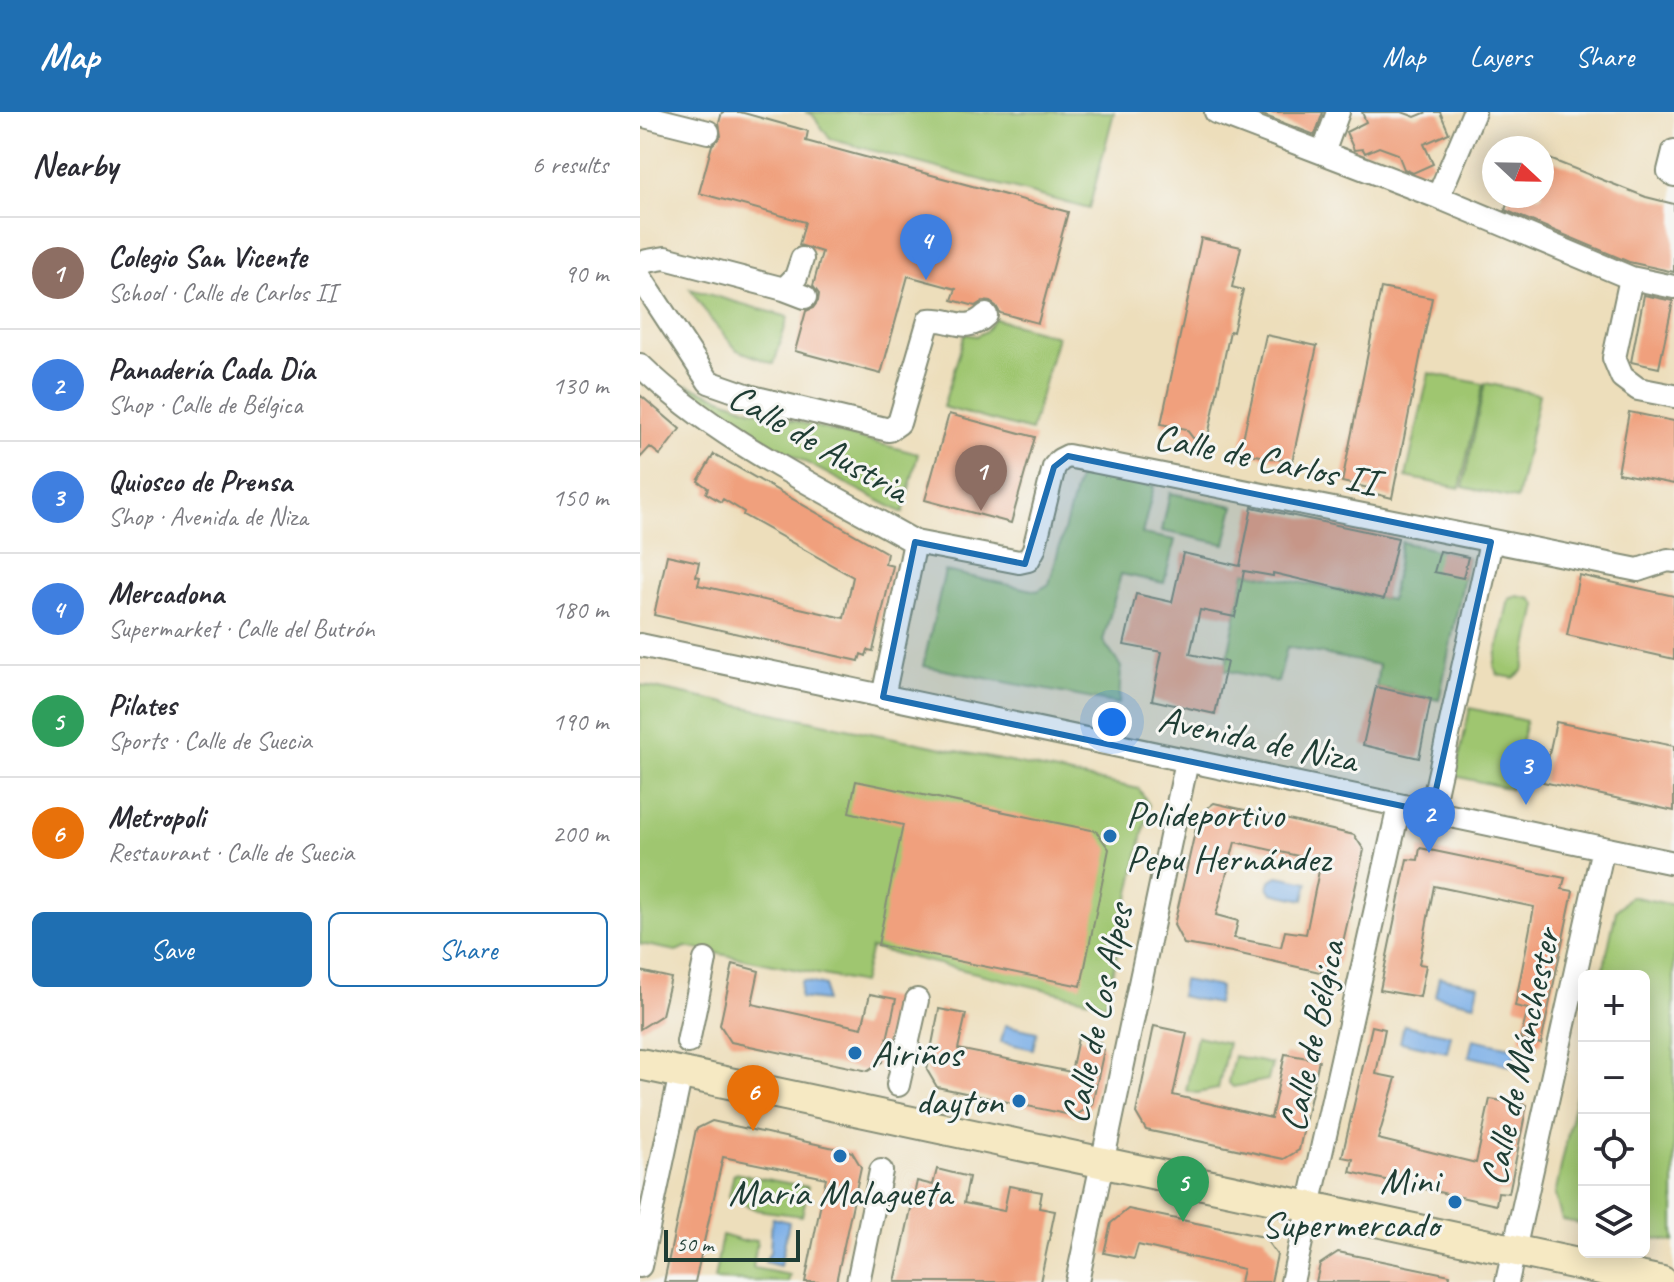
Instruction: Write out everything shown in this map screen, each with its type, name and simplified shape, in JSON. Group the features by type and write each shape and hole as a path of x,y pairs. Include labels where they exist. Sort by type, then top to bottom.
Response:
{"street":[{"path":"1216,112 1438,197 1631,278 1674,287"},
{"path":"1323,153 1338,112"},
{"path":"1438,197 1474,112"},
{"path":"640,115 708,132"},
{"path":"1674,151 1669,171 1674,175"},
{"path":"640,265 665,258 805,297"},
{"path":"784,289 796,277 802,259"},
{"path":"640,277 709,382 752,397 889,430 899,423 931,311 941,319 962,325 976,324 986,315"},
{"path":"1631,278 1614,358 1622,377 1638,389 1674,396"},
{"name":"Calle de Austria","path":"640,365 666,390 724,434 915,542 883,697"},
{"name":"Calle de Carlos II","path":"915,542 1019,562 1028,560 1034,549 1054,467 1068,456 1638,570 1668,560 1674,561"},
{"path":"1431,812 1491,542"},
{"name":"Avenida de Niza","path":"640,645 1674,863"},
{"name":"Calle de Los Alpes","path":"1077,1282 1187,761"},
{"name":"Calle de Bélgica","path":"1294,1276 1399,806"},
{"name":"Calle de Mánchester","path":"1507,1282 1603,848"},
{"path":"688,1042 705,960"},
{"path":"898,1085 917,1000"},
{"path":"640,1064 1662,1282"},
{"path":"640,1266 681,1073"},
{"path":"858,1282 881,1171"}],"highlighted area":[{"path":"1068,456 1491,542 1431,812 883,697 915,542 1025,564 1054,467"}],"green space":[{"path":"805,112 1114,112 1089,209 830,139 812,114"},
{"path":"690,289 788,317 774,364 737,350"},
{"path":"995,319 1057,336 1031,431 943,407 965,334 976,336 986,331"},
{"path":"1429,373 1483,384 1460,488 1406,477"},
{"path":"1485,383 1539,394 1517,499 1463,487"},
{"path":"687,385 750,409 918,454 903,513 819,470 736,422"},
{"path":"1080,473 1154,486 1142,534 1175,540 1164,583 1121,574 1103,641 1121,667 1119,704 923,666 945,571 1037,591 1049,584"},
{"path":"1170,493 1234,506 1225,544 1162,531"},
{"path":"1401,542 1468,557 1439,700 1376,687 1379,665 1287,647 1278,682 1225,670 1245,572 1391,600"},
{"path":"1517,596 1532,599 1537,605 1523,671 1514,678 1498,675 1494,666 1509,599"},
{"path":"640,685 1139,789 1149,805 1106,1004 871,948 862,983 686,947 676,951 640,944"},
{"path":"1470,708 1526,721 1511,789 1455,776"},
{"path":"1630,896 1674,905 1674,1242 1650,1237 1650,970 1603,970 1616,911"},
{"path":"1197,1036 1228,1043 1218,1089 1197,1093 1186,1091"},
{"path":"1234,1056 1272,1064 1268,1080 1233,1087 1228,1082"},
{"path":"1578,1087 1578,1223 1562,1220 1555,1195"},
{"path":"734,1173 808,1187 802,1216 757,1210 729,1197"},
{"path":"722,1235 742,1241 757,1240 753,1268 790,1275 788,1282 714,1280"}],"water":[{"path":"1278,876 1308,882 1304,900 1272,893 1268,887 1270,881"},
{"path":"1439,977 1479,985 1475,1004 1435,996"},
{"path":"1183,980 1220,987 1217,1004 1180,996"},
{"path":"801,982 825,986 825,1001 800,998"},
{"path":"1005,1025 1037,1032 1033,1049 1001,1042"},
{"path":"1404,1025 1451,1035 1447,1052 1400,1042"},
{"path":"1473,1039 1516,1048 1512,1066 1469,1056"},
{"path":"772,1218 789,1222 780,1266 765,1262 770,1252"}],"building":[{"path":"722,112 740,112 808,131 806,141 1068,212 1038,323 1000,313 990,302 983,301 975,306 952,300 956,289 908,276 881,374 795,351 806,311 818,301 819,294 813,286 822,252 799,245 805,222 699,193 712,145 721,136 719,123"},
{"path":"1255,112 1323,112 1315,135"},
{"path":"1362,112 1402,112 1415,117 1427,112 1440,112 1449,133 1424,144 1433,164 1413,173 1404,169 1398,154 1379,147 1365,153 1363,149 1354,150 1346,132 1366,122"},
{"path":"1554,161 1646,197 1674,204 1674,272 1629,262 1505,210 1554,208"},
{"path":"1201,238 1241,247 1232,287 1243,290 1233,332 1230,331 1207,441 1193,438 1186,429 1161,424"},
{"path":"1381,288 1432,298 1392,498 1372,493 1373,489 1342,482"},
{"path":"1644,295 1673,301 1659,368 1631,362"},
{"path":"1266,335 1317,346 1292,462 1240,452"},
{"path":"640,395 680,429 660,455 650,447 640,458"},
{"path":"1629,412 1674,421 1674,484 1618,473"},
{"path":"949,414 1035,437 1011,523 925,500"},
{"path":"714,454 887,553 885,564 893,566 873,651 868,650 866,656 861,654 859,661 654,615 667,555 699,562 698,585 844,618 853,577 743,515 744,512 723,499 721,502 706,493 708,488 698,481"},
{"path":"1252,507 1398,538 1384,599 1273,573 1273,576 1244,571 1235,617 1200,610 1190,654 1227,662 1215,714 1152,700 1162,652 1124,645 1136,594 1172,602 1183,553 1240,566"},
{"path":"1440,551 1468,557 1463,578 1434,572"},
{"path":"1579,575 1674,596 1674,659 1567,635"},
{"path":"1376,687 1431,699 1419,758 1363,745"},
{"path":"1556,722 1674,746 1674,811 1543,782"},
{"path":"856,781 1096,831 1109,849 1081,986 878,945 903,825 849,812"},
{"path":"1214,803 1354,835 1364,850 1338,964 1324,973 1184,944 1174,925 1199,814","holes":["1235,842 1321,861 1306,934 1285,931 1281,947 1234,938 1238,921 1216,915"]},
{"path":"1420,848 1565,878 1562,889 1573,891 1541,1044 1520,1039 1528,1009 1515,1006 1534,907 1434,886 1419,964 1426,965 1420,997 1380,990 1407,859 1418,860"},
{"path":"733,964 759,971 752,1004 862,1028 870,994 896,999 882,1062 868,1071 731,1042 720,1025"},
{"path":"640,971 671,978 662,1015 640,1029"},
{"path":"939,1009 966,1014 958,1049 1071,1072 1078,1038 1100,1042 1104,1050 1092,1105 1075,1116 937,1087 927,1070"},
{"path":"1154,1026 1187,1033 1173,1095 1271,1118 1285,1054 1319,1060 1299,1150 1284,1159 1146,1130 1136,1113"},
{"path":"1372,1026 1385,1029 1376,1074 1396,1078 1378,1139 1476,1163 1490,1099 1527,1105 1509,1193 1498,1192 1496,1205 1350,1172 1353,1159 1342,1157"},
{"path":"712,1121 852,1152 861,1167 836,1282 805,1282 826,1178 723,1157 695,1282 664,1282 696,1129"},
{"path":"937,1169 969,1177 964,1203 1004,1211 1009,1186 1042,1192 1039,1208 1055,1211 1040,1282 895,1282 917,1181 933,1185"},
{"path":"1128,1209 1264,1237 1277,1255 1271,1282 1240,1282 1243,1269 1138,1245 1134,1259 1104,1253 1111,1223"},
{"path":"1338,1252 1450,1275 1449,1282 1316,1282 1320,1264"}],"place":[{"name":"Mercadona","path":"926,280"},
{"name":"Colegio San Vicente","path":"981,511"},
{"name":"Quiosco de Prensa","path":"1526,805"},
{"name":"Polideportivo Pepu Hernández","path":"1110,836"},
{"name":"Panadería Cada Día","path":"1429,853"},
{"name":"Airiños","path":"855,1053"},
{"name":"dayton","path":"1019,1101"},
{"name":"Metropoli","path":"753,1131"},
{"name":"María Malagueta","path":"840,1156"},
{"name":"Mini Supermercado","path":"1455,1202"},
{"name":"Pilates","path":"1183,1222"}]}
